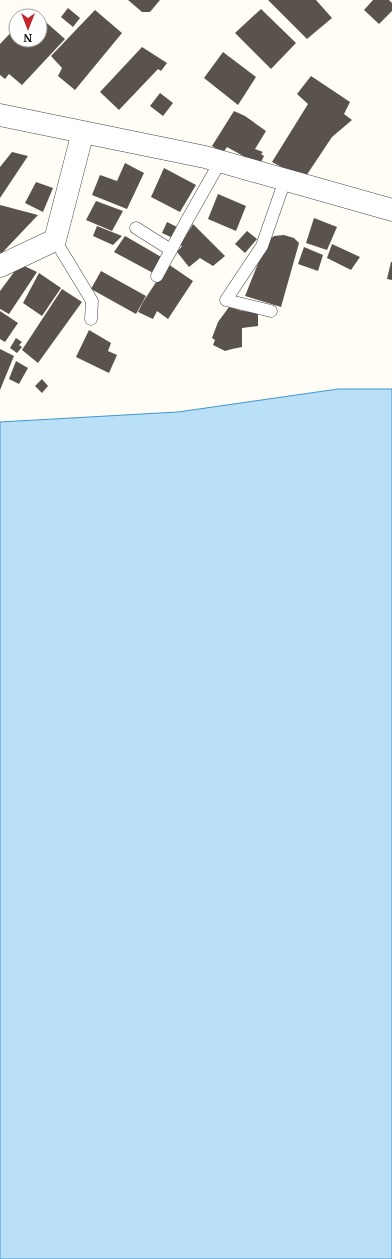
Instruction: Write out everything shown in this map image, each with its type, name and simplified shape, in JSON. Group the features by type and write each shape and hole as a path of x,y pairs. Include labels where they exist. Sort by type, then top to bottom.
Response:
{"street":[{"path":"0,115 205,158 392,210"},
{"path":"0,266 55,240 80,143 84,133"}],"lane":[{"path":"157,276 220,162"},
{"path":"271,311 226,300 262,246 285,180"},
{"path":"136,228 171,250"},
{"path":"55,240 92,301 90,319"}],"water":[{"path":"338,389 392,389 392,1259 0,1259 0,422 178,412"}],"building":[{"path":"128,0 160,0 150,12 142,12"},
{"path":"268,0 316,0 332,18 307,39"},
{"path":"373,0 389,0 392,3 392,11 379,24 364,10"},
{"path":"68,8 80,18 73,27 61,17"},
{"path":"261,9 296,43 271,69 235,33"},
{"path":"95,10 122,33 75,90 58,76 62,68 51,56"},
{"path":"48,24 65,39 22,85 9,74 5,79 0,75 0,44 8,36 8,48 48,48"},
{"path":"142,47 167,63 161,71 158,69 119,110 100,92"},
{"path":"223,52 256,77 238,105 204,78"},
{"path":"311,76 350,102 344,114 352,120 332,137 304,179 272,162 308,104 297,94"},
{"path":"160,93 173,103 163,116 150,106"},
{"path":"234,111 245,116 266,131 255,149 263,152 261,154 264,156 261,162 245,157 227,147 223,153 212,146"},
{"path":"12,152 28,156 0,198 0,167"},
{"path":"125,163 144,173 127,209 92,195 100,175 117,181"},
{"path":"164,168 196,185 180,212 151,197"},
{"path":"36,182 53,188 43,212 25,203"},
{"path":"218,194 246,206 236,231 208,219"},
{"path":"96,201 123,211 112,231 86,220"},
{"path":"0,205 38,215 1,254 0,252"},
{"path":"314,218 337,227 327,250 306,243"},
{"path":"167,222 179,228 173,238 162,233"},
{"path":"193,224 225,256 213,266 200,258 189,267 177,252 182,246 180,245"},
{"path":"97,226 122,236 113,245 93,236"},
{"path":"247,231 257,239 245,253 235,244"},
{"path":"284,235 294,238 299,243 281,307 245,296 267,241 274,236"},
{"path":"125,236 163,258 155,274 114,252"},
{"path":"332,244 360,257 351,270 327,258"},
{"path":"304,247 323,255 318,271 298,264"},
{"path":"392,262 392,280 387,279"},
{"path":"20,264 37,272 9,314 0,309 0,291"},
{"path":"168,264 193,281 168,319 157,311 153,319 138,312"},
{"path":"101,271 146,296 136,314 91,289"},
{"path":"39,273 61,288 42,316 23,303"},
{"path":"62,289 82,302 38,363 22,350"},
{"path":"229,307 242,311 258,312 258,326 242,328 242,347 225,351 213,345 215,340 212,338 218,322"},
{"path":"0,311 18,323 5,342 0,339"},
{"path":"89,330 111,343 108,351 117,355 109,373 76,357"},
{"path":"16,338 22,342 19,345 22,347 17,353 10,348"},
{"path":"0,349 14,356 0,390"},
{"path":"16,361 28,368 19,384 9,379"},
{"path":"42,379 48,386 42,393 35,386"}]}
